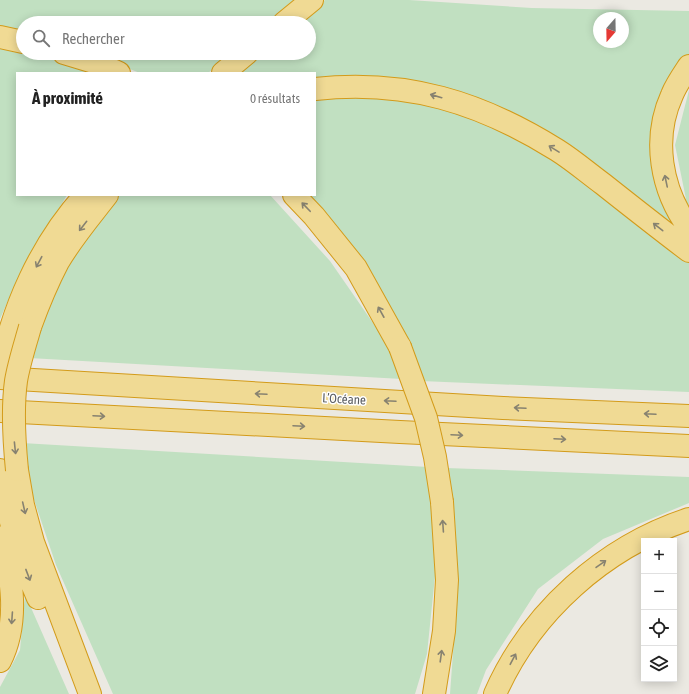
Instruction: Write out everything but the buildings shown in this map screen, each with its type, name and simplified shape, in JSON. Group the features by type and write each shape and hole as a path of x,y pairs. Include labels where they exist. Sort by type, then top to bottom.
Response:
{"highway":[{"path":"293,16 312,0"},
{"path":"0,37 16,40"},
{"path":"87,60 118,72"},
{"path":"224,72 239,60"},
{"path":"689,66 678,83 666,109 661,136 661,151 667,184 673,201 689,228"},
{"path":"316,89 345,87 393,89 431,94 490,114 530,134 557,151 689,251"},
{"path":"84,196 60,227 34,271 22,324 19,367 15,393 14,434 8,470 23,505 33,542 88,689"},
{"path":"0,374 4,352 42,296 59,261 78,232 106,196"},
{"path":"295,196 314,216 356,268 400,346 426,418 435,457 442,502 447,580 444,631 434,694"},
{"name":"L’Océane","path":"0,378 488,407 689,416"},
{"path":"0,411 689,446"},
{"path":"0,421 60,414"},
{"path":"496,694 517,653 540,622 570,590 597,567 632,544 670,525 689,519"},
{"path":"0,524 10,576 12,615 10,634 0,661"}],"green space":[{"path":"0,0 299,0 280,16 16,16 16,33 0,30"},
{"path":"325,0 409,0 532,8 689,11 689,57 655,119 688,239 535,125 494,104 448,89 316,81 316,72 236,72 251,60 316,60 316,16 306,16"},
{"path":"0,43 16,46 16,60 65,60 95,72 16,72 16,196 66,196 18,278 0,319"},
{"path":"107,60 224,60 209,72 137,72"},
{"path":"689,90 689,207 687,204 675,145"},
{"path":"316,97 404,97 513,131 689,257 689,392 421,381 306,196 316,196"},
{"path":"116,196 271,196 330,261 389,346 402,379 29,358 59,276"},
{"path":"22,443 428,467 434,502 435,576 427,654 415,694 113,694 56,565 24,470"},
{"path":"446,468 689,477 689,503 603,539 538,589 486,670 477,694 450,694 455,625 454,522"},
{"path":"25,594 69,694 0,694 0,687 20,650"}]}
